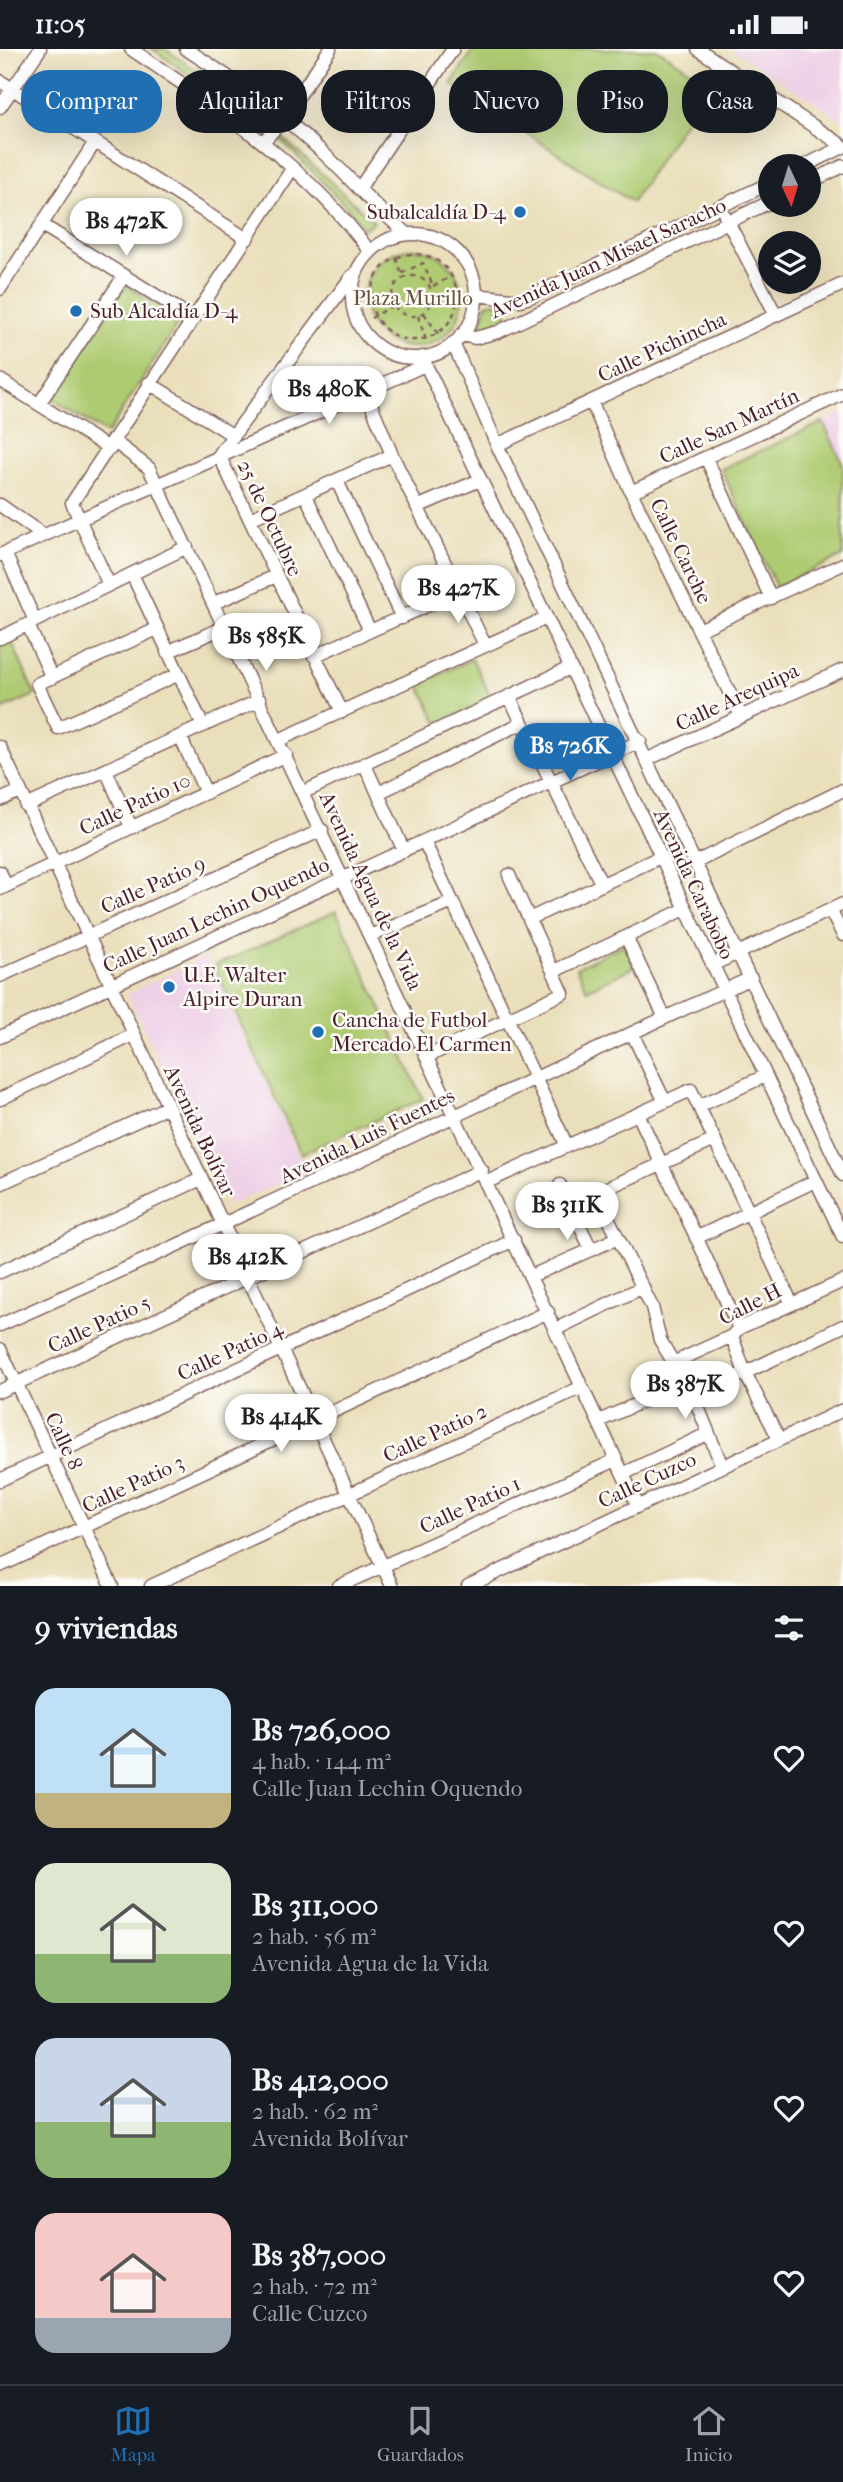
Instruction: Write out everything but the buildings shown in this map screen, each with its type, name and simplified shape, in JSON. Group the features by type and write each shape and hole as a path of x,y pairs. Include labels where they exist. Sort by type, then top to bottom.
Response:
{"street":[{"path":"0,107 40,49"},
{"path":"131,49 264,141 336,211 370,252"},
{"path":"186,49 218,70"},
{"path":"204,60 212,49"},
{"path":"307,84 330,49"},
{"path":"359,189 453,49"},
{"path":"698,49 843,147 821,158"},
{"path":"0,81 247,239"},
{"path":"264,141 271,133"},
{"path":"300,133 384,215 408,234"},
{"path":"0,289 95,142"},
{"path":"821,177 843,166"},
{"path":"109,585 72,503 292,169"},
{"name":"Avenida Juan Misael Saracho","path":"476,295 520,300 530,297 758,189"},
{"path":"720,207 776,315"},
{"name":"Avenida Juan Misael Saracho","path":"457,339 498,332 758,208"},
{"path":"42,225 194,319"},
{"path":"52,678 2,554 219,455 366,392 457,339 472,316 476,295 469,268 457,252 435,238 408,234 387,240 370,252 219,455"},
{"path":"358,268 352,300 363,331 389,352 423,361"},
{"path":"39,404 124,276"},
{"name":"Calle Pichincha","path":"497,445 843,284"},
{"name":"Avenida Carabobo","path":"457,339 497,445 640,741 843,1175"},
{"name":"Avenida Carabobo","path":"423,361 843,1237"},
{"name":"Avenida Agua de la Vida","path":"0,380 149,468 322,830 638,1506"},
{"path":"149,383 234,436"},
{"path":"366,392 391,455 485,645"},
{"name":"Calle San Martín","path":"631,492 707,460 843,394"},
{"name":"Calle Carche","path":"591,401 631,492 741,716"},
{"name":"25 de Octubre","path":"219,455 342,712"},
{"path":"250,519 306,496 391,455"},
{"path":"707,460 771,598"},
{"path":"417,507 480,480"},
{"path":"337,481 402,618"},
{"path":"306,496 370,631"},
{"path":"0,505 43,535"},
{"path":"0,638 187,547"},
{"path":"699,630 843,564"},
{"path":"132,574 203,726"},
{"path":"214,603 276,576"},
{"path":"314,656 460,591"},
{"path":"279,740 546,618"},
{"path":"167,652 225,627"},
{"path":"157,629 37,684 58,728 177,675"},
{"path":"304,792 570,668"},
{"name":"Calle Arequipa","path":"648,759 843,670"},
{"path":"509,696 602,885"},
{"path":"0,747 26,806 260,700"},
{"path":"378,793 522,723"},
{"path":"180,736 206,793"},
{"name":"Calle Juan Lechin Oquendo","path":"0,1037 640,741"},
{"name":"Calle Patio 10","path":"3,887 286,755"},
{"path":"365,765 404,851"},
{"path":"106,770 131,827"},
{"path":"696,862 843,790"},
{"path":"0,800 20,791"},
{"name":"Avenida Bolívar","path":"26,806 392,1586"},
{"name":"Calle Patio 9","path":"0,977 322,830"},
{"path":"424,841 567,1146"},
{"path":"529,919 660,857"},
{"path":"0,872 3,887"},
{"path":"426,1057 563,993 509,875"},
{"path":"370,936 453,902"},
{"path":"712,965 843,904"},
{"path":"554,971 685,909"},
{"path":"830,910 843,935"},
{"path":"626,937 665,1018"},
{"name":"Avenida Luis Fuentes","path":"0,1325 224,1226 454,1115 751,978"},
{"path":"632,1033 665,1102"},
{"path":"0,1099 133,1035"},
{"path":"765,1076 699,1106 792,1304"},
{"name":"Calle Patio 5","path":"0,1391 247,1276 484,1176 567,1146 691,1090 699,1106"},
{"path":"0,1184 167,1107"},
{"path":"638,1114 696,1237 736,1332 745,1373 779,1439"},
{"path":"715,1140 596,1193 652,1307 660,1341 694,1397 722,1466"},
{"path":"0,1272 201,1179"},
{"path":"696,1237 815,1181"},
{"path":"560,1185 591,1249"},
{"path":"531,1276 618,1237"},
{"name":"Calle Patio 4","path":"0,1480 514,1240"},
{"name":"Calle H","path":"675,1362 843,1281"},
{"path":"556,1329 643,1287"},
{"name":"Calle Patio 3","path":"0,1566 548,1312"},
{"path":"694,1397 843,1325"},
{"name":"Calle 8","path":"0,1349 112,1586"},
{"path":"598,1421 686,1382"},
{"name":"Calle Patio 2","path":"151,1586 582,1387"},
{"name":"Calle Cuzco","path":"468,1586 843,1410"},
{"path":"623,1474 707,1434"},
{"name":"Calle Patio 1","path":"340,1586 617,1460"}],"path":[{"path":"417,254 431,257 453,276 458,304 453,318 439,335 426,341 404,339 390,334 375,316 370,298 373,283 379,271 396,258 417,254"},
{"path":"396,258 404,278"},
{"path":"402,273 423,263 431,287 431,300 423,312 407,316 394,305 393,289 404,278 421,278 431,287"},
{"path":"431,287 453,276"},
{"path":"371,319 394,305"},
{"path":"423,312 439,335"},
{"path":"418,315 426,341"}],"shaded area":[{"path":"731,49 843,49 843,121 777,79 777,70 764,70"},
{"path":"843,413 843,464 823,422"},
{"path":"207,956 306,1171 229,1205 127,994"}],"green space":[{"path":"152,49 165,49 196,70 182,70"},
{"path":"474,49 657,49 690,70 682,70 682,126 632,202 526,133 563,133 563,70 460,70"},
{"path":"281,136 374,222 364,229 350,210 279,138"},
{"name":"Plaza Murillo","path":"413,249 432,253 448,263 458,279 462,298 458,317 448,333 432,343 413,347 394,343 378,333 368,317 364,298 368,279 378,263 394,253"},
{"path":"126,285 180,320 107,434 52,399"},
{"path":"495,302 503,306 508,316 507,322 485,329 480,325 487,304"},
{"path":"823,422 843,464 843,556 776,587 721,469"},
{"path":"11,640 35,695 1,710 0,645"},
{"path":"472,659 492,699 438,724 419,684"},
{"name":"Cancha de Futbol Mercado El Carmen","path":"336,911 423,1099 301,1154 214,966"},
{"path":"625,944 636,966 587,990 576,968"}],"place":[{"name":"Subalcaldía D-4","path":"520,212"},
{"name":"Sub Alcaldía D-4","path":"76,311"},
{"name":"U.E. Walter Alpire Duran","path":"169,987"},
{"name":"Cancha de Futbol Mercado El Carmen","path":"318,1032"}]}
